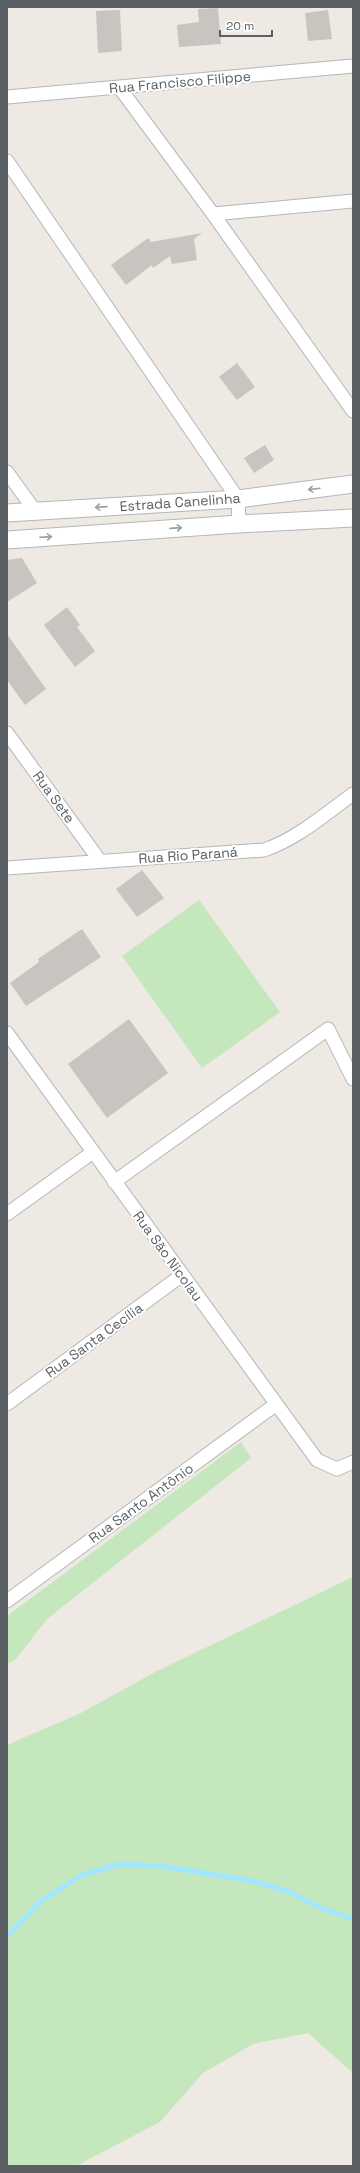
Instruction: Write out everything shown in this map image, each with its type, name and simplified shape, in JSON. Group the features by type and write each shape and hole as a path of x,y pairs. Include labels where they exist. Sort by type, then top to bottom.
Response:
{"street":[{"name":"Rua Francisco Filippe","path":"7,98 353,66"},
{"path":"119,87 213,214 353,411"},
{"path":"7,161 238,499 239,524"},
{"path":"213,214 353,201"},
{"path":"7,472 35,511"},
{"name":"Estrada Canelinha","path":"7,513 238,499 353,484"},
{"name":"Estrada Canelinha","path":"7,540 239,524 353,518"},
{"name":"Rua Sete","path":"7,733 100,861"},
{"name":"Rua Rio Paraná","path":"7,868 264,850 280,845 295,836 353,794"},
{"path":"114,1182 328,1029 353,1079"},
{"name":"Rua São Nicolau","path":"7,1033 275,1405 317,1460 337,1469 353,1462"},
{"path":"7,1214 93,1152"},
{"name":"Rua Santa Cecília","path":"7,1404 182,1275"},
{"name":"Rua Santo Antônio","path":"7,1601 275,1405"}],"green space":[{"path":"199,900 280,1012 202,1068 122,956"},
{"path":"241,1442 251,1458 47,1619 16,1659 7,1664 7,1616"},
{"path":"353,1577 353,2073 308,2033 253,2044 203,2073 160,2122 76,2166 7,2166 7,1745 81,1713 157,1671"}],"building":[{"path":"218,8 221,44 179,47 177,25 199,22 198,9"},
{"path":"120,10 122,51 98,53 96,11"},
{"path":"328,10 332,39 308,41 305,13"},
{"path":"202,233 194,239 197,260 172,264 170,256 153,268 152,265 126,285 111,265 148,238 151,242"},
{"path":"237,363 255,387 237,400 219,377"},
{"path":"265,445 274,460 254,473 244,458"},
{"path":"22,558 37,583 7,602 7,560"},
{"path":"67,607 80,625 77,627 95,651 75,667 44,625"},
{"path":"7,634 46,689 25,705 7,680"},
{"path":"142,870 164,898 137,917 116,889"},
{"path":"82,929 101,957 26,1006 10,983 39,962 38,959"},
{"path":"129,1019 168,1073 107,1118 68,1064"}],"waterway":[{"path":"7,1936 41,1901 82,1875 119,1864 161,1866 253,1881 290,1892 321,1908 353,1919"}]}
